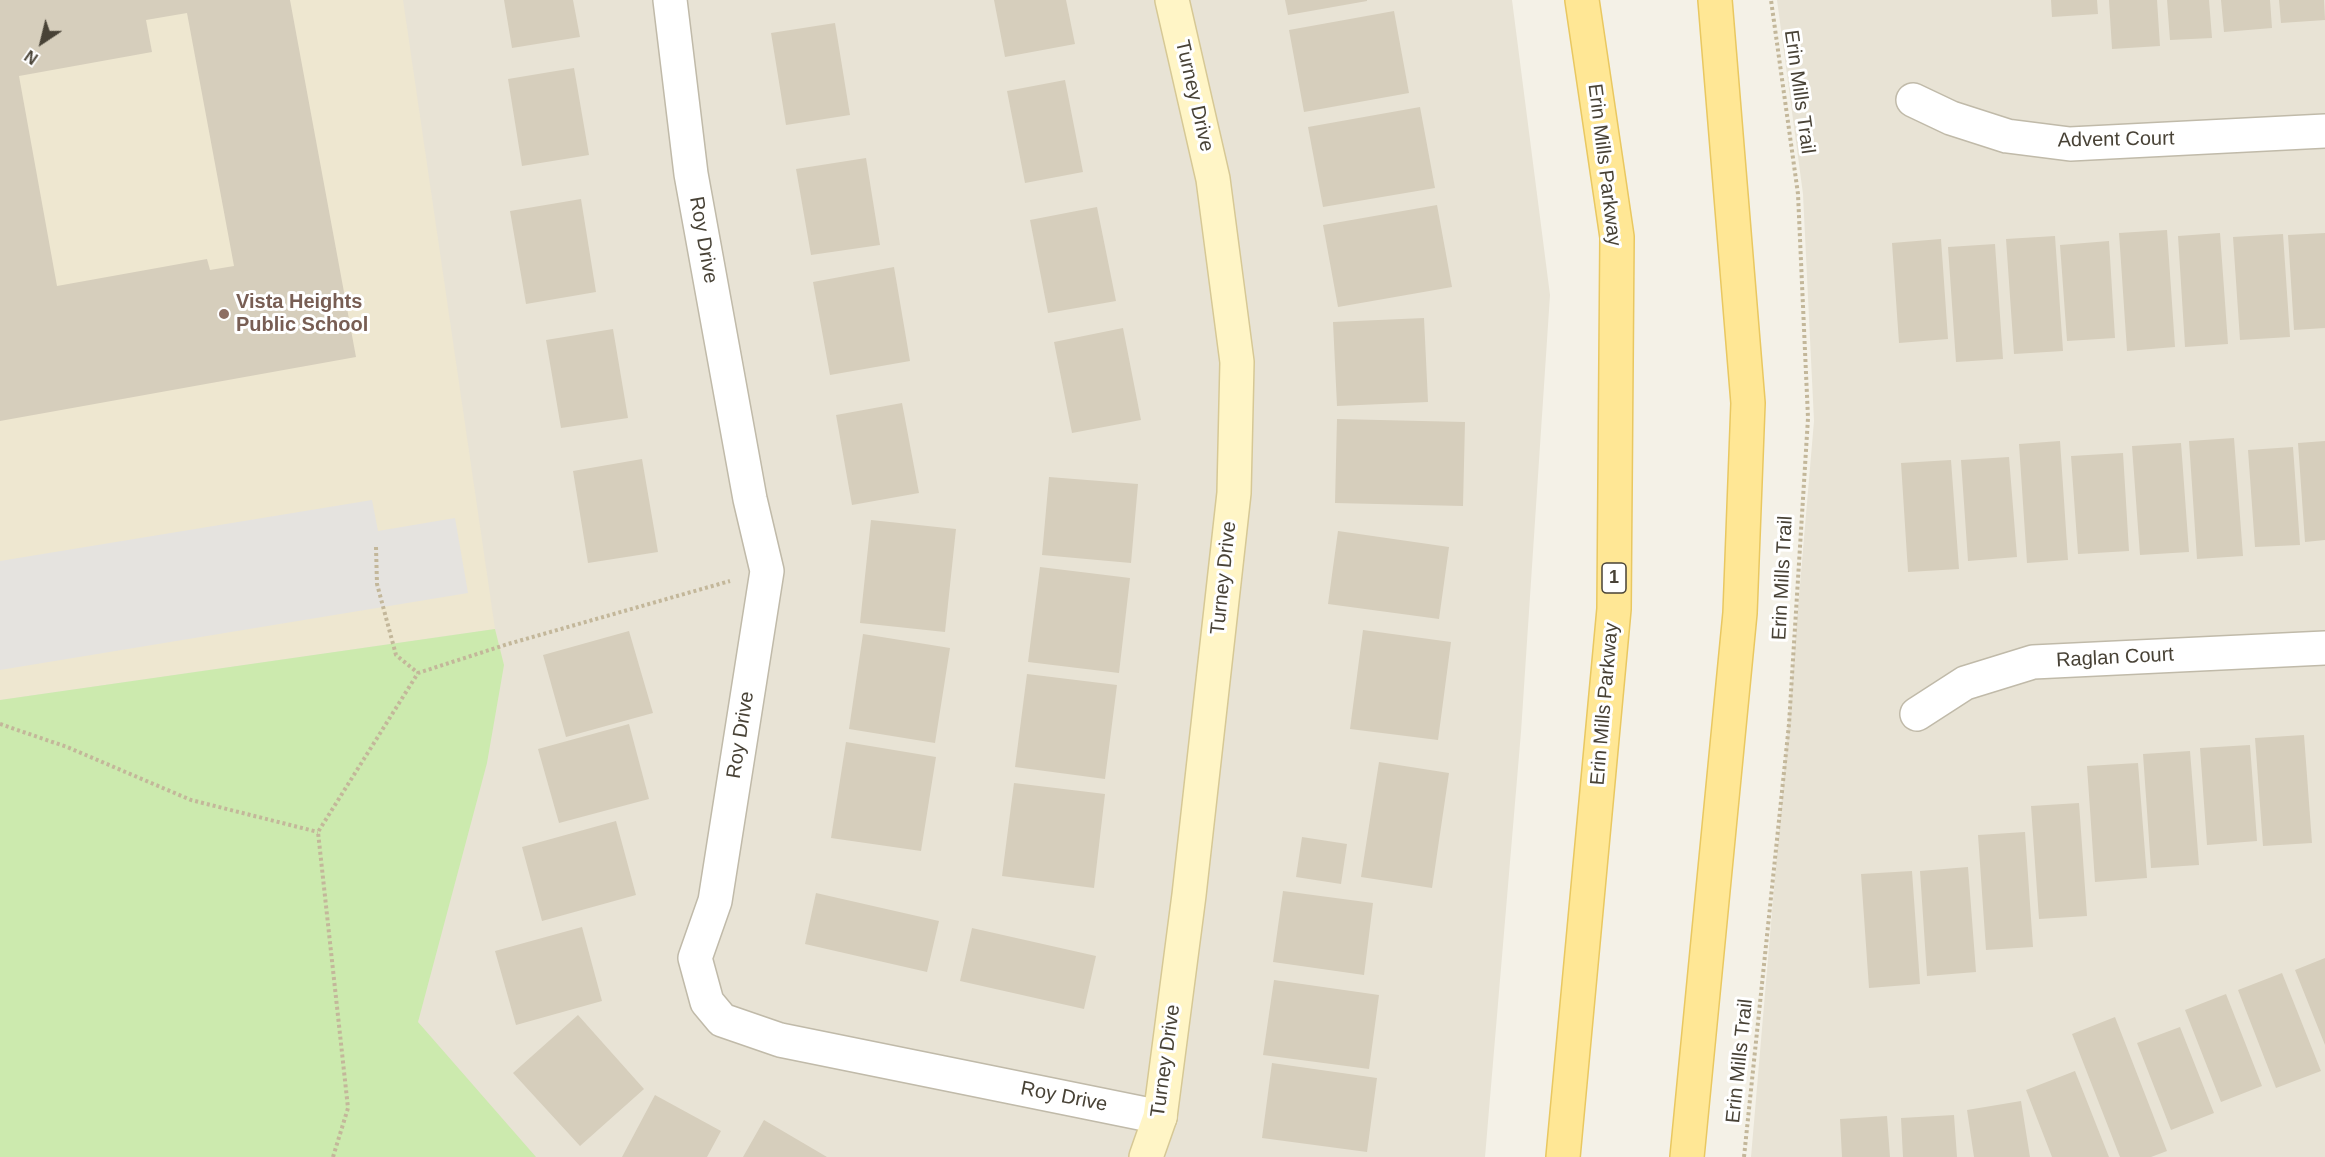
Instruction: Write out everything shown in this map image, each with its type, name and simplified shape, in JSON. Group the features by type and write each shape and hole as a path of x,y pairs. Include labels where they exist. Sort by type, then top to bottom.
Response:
{"main road":[{"name":"Erin Mills Parkway","path":"1563,1157 1614,609 1617,237 1582,0"},
{"path":"1687,1157 1740,613 1748,403 1715,0"}],"street":[{"name":"Roy Drive","path":"670,0 691,174 748,487 767,571 715,901 695,958 706,1002 722,1020 780,1040 1160,1117"},
{"name":"Turney Drive","path":"1146,1157 1160,1117 1189,895 1234,493 1237,362 1213,179 1172,0"},
{"name":"Advent Court","path":"1913,100 1951,118 2007,136 2070,144 2325,131"},
{"name":"Raglan Court","path":"1917,714 1965,683 2033,662 2325,648"}],"path":[{"name":"Erin Mills Trail","path":"1744,1157 1790,724 1808,418 1798,195 1771,0"},
{"path":"376,547 377,584 396,655 418,673"},
{"path":"333,1157 348,1108 318,832 418,673 508,644 767,571"},
{"path":"0,724 67,747 191,800 318,832"}],"shaded area":[{"path":"0,0 1512,0 1550,295 1521,732 1485,1157 0,1157"},
{"name":"Vista Heights Public School","path":"0,0 403,0 495,629 0,700"},
{"path":"1777,0 2325,0 2325,1157 1751,1157 1814,421 1803,194"},
{"path":"372,500 378,531 455,518 468,593 0,670 0,561"}],"green space":[{"path":"495,629 504,665 487,763 418,1022 536,1157 0,1157 0,700"}],"building":[{"path":"0,0 290,0 356,357 0,421","holes":["187,13 234,266 210,270 207,259 57,286 19,76 152,52 146,20"]},
{"path":"504,0 573,0 580,37 512,48"},
{"path":"994,0 1066,0 1075,44 1005,57"},
{"path":"1285,0 1367,0 1367,1 1288,15"},
{"path":"2051,0 2097,0 2098,14 2052,17"},
{"path":"2109,0 2157,0 2160,46 2112,49"},
{"path":"2167,0 2209,0 2212,38 2170,40"},
{"path":"2221,0 2270,0 2272,28 2224,32"},
{"path":"2279,0 2324,0 2325,20 2281,23"},
{"path":"1394,11 1409,93 1304,112 1289,30"},
{"path":"835,23 850,115 786,125 771,33"},
{"path":"574,68 589,155 522,166 508,79"},
{"path":"1065,80 1083,172 1025,183 1007,91"},
{"path":"1420,107 1435,188 1323,207 1308,127"},
{"path":"866,158 880,245 811,255 796,169"},
{"path":"581,199 596,292 526,304 510,211"},
{"path":"1437,205 1452,287 1338,307 1323,225"},
{"path":"1097,207 1116,301 1048,313 1030,220"},
{"path":"2167,230 2175,347 2127,351 2119,233"},
{"path":"2220,233 2228,344 2185,347 2178,236"},
{"path":"2325,233 2325,328 2294,330 2288,235"},
{"path":"2283,234 2290,337 2240,340 2233,237"},
{"path":"2055,236 2063,351 2014,354 2006,239"},
{"path":"1941,239 1948,339 1899,343 1892,243"},
{"path":"2109,241 2115,338 2067,341 2060,245"},
{"path":"1995,244 2003,359 1956,362 1948,247"},
{"path":"894,267 910,361 830,375 813,282"},
{"path":"1424,318 1428,402 1337,406 1333,322"},
{"path":"1123,328 1141,420 1072,433 1054,342"},
{"path":"613,329 628,418 561,428 546,340"},
{"path":"902,403 919,493 852,505 836,415"},
{"path":"1337,419 1465,422 1463,506 1335,503"},
{"path":"2234,438 2243,556 2197,559 2189,441"},
{"path":"2060,441 2068,560 2027,563 2019,444"},
{"path":"2325,441 2325,540 2305,542 2298,443"},
{"path":"2181,443 2189,552 2140,555 2132,446"},
{"path":"2293,447 2300,545 2255,547 2248,450"},
{"path":"2123,453 2129,551 2078,554 2071,456"},
{"path":"2009,457 2017,557 1968,561 1961,460"},
{"path":"642,459 658,552 588,563 573,471"},
{"path":"1951,460 1959,569 1908,572 1901,463"},
{"path":"1049,477 1138,484 1131,563 1042,555"},
{"path":"871,520 956,529 945,632 860,623"},
{"path":"1338,531 1449,547 1439,619 1328,604"},
{"path":"1040,567 1130,578 1119,673 1028,662"},
{"path":"1363,630 1451,642 1438,740 1350,729"},
{"path":"629,631 653,713 566,737 543,655"},
{"path":"863,634 950,648 935,743 849,729"},
{"path":"1027,674 1117,685 1105,779 1015,767"},
{"path":"629,724 649,799 559,823 538,749"},
{"path":"2304,735 2312,843 2263,846 2255,738"},
{"path":"846,742 936,757 921,851 831,838"},
{"path":"2250,745 2257,841 2207,845 2200,748"},
{"path":"2190,751 2199,865 2151,868 2143,754"},
{"path":"1379,762 1449,773 1432,888 1361,877"},
{"path":"2138,763 2147,878 2095,882 2087,766"},
{"path":"1014,783 1105,794 1094,888 1002,876"},
{"path":"2079,803 2087,916 2039,919 2031,806"},
{"path":"616,821 636,895 542,921 522,847"},
{"path":"2025,832 2033,947 1986,950 1978,835"},
{"path":"1302,837 1347,844 1341,884 1296,877"},
{"path":"1968,867 1976,972 1927,976 1920,871"},
{"path":"1912,871 1920,984 1869,988 1861,874"},
{"path":"1283,891 1373,903 1364,975 1273,962"},
{"path":"816,893 939,921 927,972 805,944"},
{"path":"582,927 602,1001 516,1025 495,951"},
{"path":"972,928 1096,956 1084,1009 960,981"},
{"path":"2325,958 2325,1045 2295,970"},
{"path":"2282,973 2321,1071 2276,1088 2238,990"},
{"path":"1274,980 1379,995 1369,1069 1263,1055"},
{"path":"2226,994 2262,1086 2221,1102 2185,1010"},
{"path":"578,1015 644,1089 580,1146 513,1073"},
{"path":"2115,1017 2167,1151 2151,1157 2120,1157 2072,1034"},
{"path":"2180,1027 2214,1113 2171,1130 2137,1043"},
{"path":"1272,1063 1377,1078 1367,1152 1262,1138"},
{"path":"2075,1071 2109,1157 2052,1157 2026,1090"},
{"path":"655,1095 721,1131 707,1157 622,1157"},
{"path":"2021,1101 2030,1157 1974,1157 1967,1110"},
{"path":"1954,1115 1957,1157 1903,1157 1901,1118"},
{"path":"1887,1116 1890,1157 1842,1157 1840,1119"},
{"path":"764,1120 827,1157 743,1157"}],"place":[{"name":"Vista Heights Public School","path":"224,314"}]}
